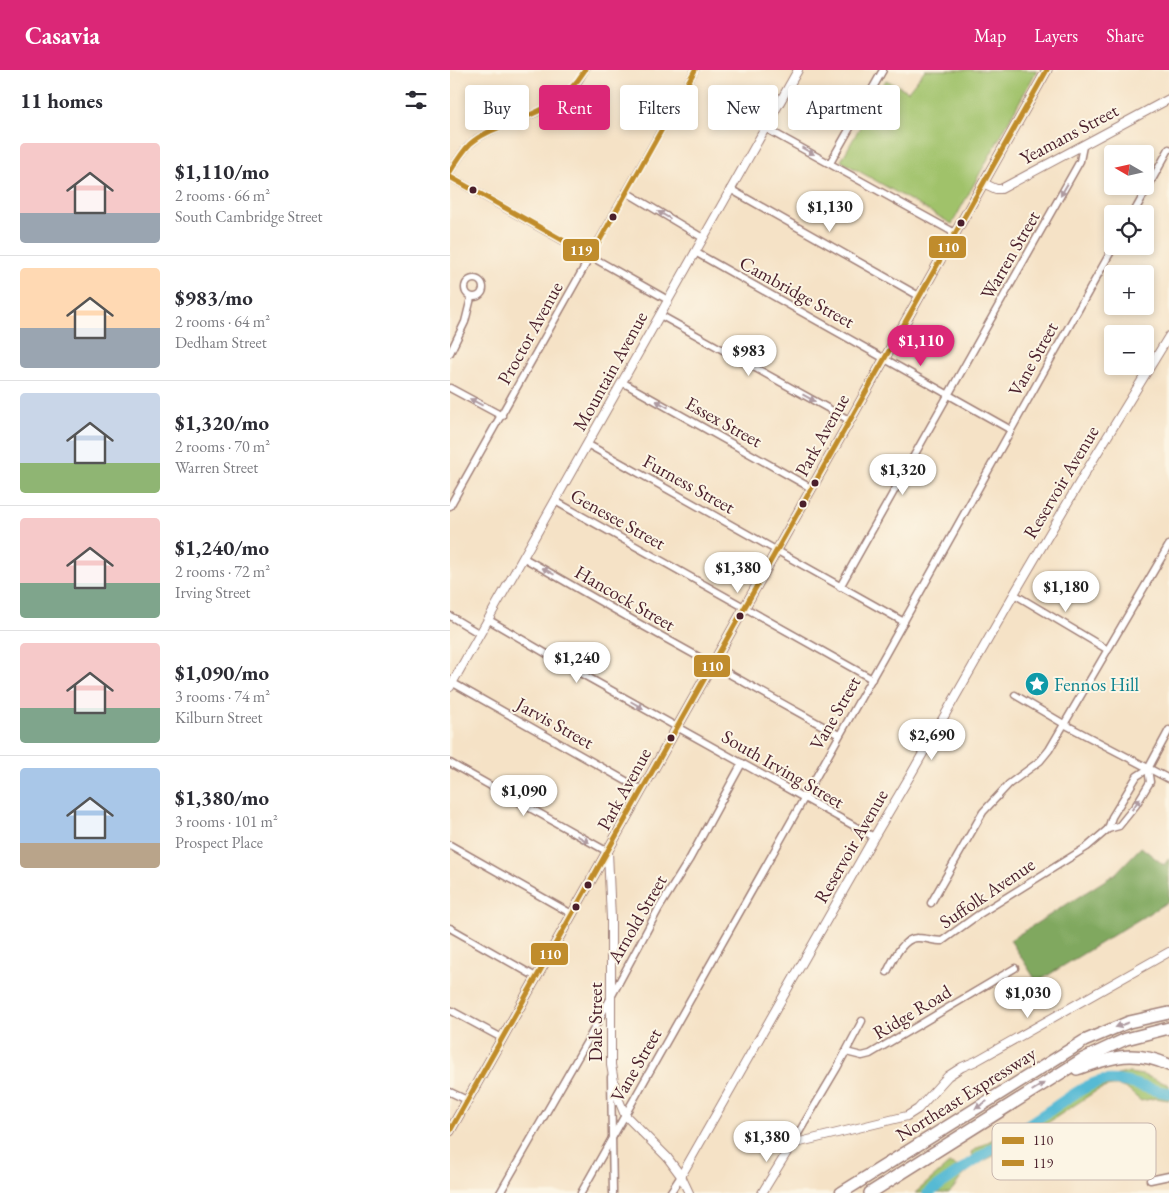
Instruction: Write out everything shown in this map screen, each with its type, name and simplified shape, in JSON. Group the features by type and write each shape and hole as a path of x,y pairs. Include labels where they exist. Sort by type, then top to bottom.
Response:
{"highway":[{"name":"Northeast Expressway","path":"841,1193 1084,1041 1129,1022 1169,1013"},
{"name":"Northeast Expressway","path":"870,1193 1094,1053 1115,1043 1169,1028"},
{"path":"1056,1076 1103,1059 1116,1057 1142,1057 1169,1065"}],"main road":[{"name":"Park Avenue","path":"450,1131 1047,70"}],"street":[{"path":"450,172 458,157 476,140 490,131 550,107 569,92 585,70"},
{"name":"Proctor Avenue","path":"450,506 695,70"},
{"name":"Mountain Avenue","path":"778,105 798,70"},
{"path":"830,164 883,70"},
{"name":"Yeamans Street","path":"983,183 994,189 1001,189 1169,99"},
{"name":"Mountain Avenue","path":"451,685 764,130"},
{"path":"769,130 954,233"},
{"name":"Warren Street","path":"840,587 1080,162 1083,146"},
{"path":"1138,205 1169,149"},
{"path":"450,177 668,300"},
{"path":"730,189 919,296"},
{"path":"626,192 703,238"},
{"name":"Cambridge Street","path":"695,252 1011,430"},
{"name":"Vane Street","path":"581,1193 1109,255"},
{"path":"450,353 465,322 471,298"},
{"path":"660,315 849,420"},
{"name":"Reservoir Avenue","path":"670,1193 1084,473 1169,336"},
{"name":"Essex Street","path":"622,382 811,488"},
{"path":"450,388 502,416"},
{"name":"Furness Street","path":"587,444 904,622"},
{"name":"Genesee Street","path":"555,501 872,679"},
{"path":"931,903 983,812 1009,784 1040,761 1049,750 1169,546"},
{"name":"Hancock Street","path":"524,558 839,735"},
{"path":"1014,594 1108,650"},
{"path":"450,616 480,634"},
{"name":"South Irving Street","path":"488,620 677,728 874,837"},
{"name":"Jarvis Street","path":"451,685 642,790"},
{"path":"1015,695 1064,724 1169,779"},
{"name":"Suffolk Avenue","path":"1108,829 1112,817 1137,776 1148,769 1169,730"},
{"path":"450,763 608,852"},
{"name":"Arnold Street","path":"500,1193 589,1038 742,763"},
{"name":"Suffolk Avenue","path":"887,972 898,952 911,938 942,941 978,915 1087,847 1108,829 1119,826 1136,805 1150,782 1148,769"},
{"path":"450,845 572,914"},
{"name":"Dale Street","path":"608,852 611,919 613,1193"},
{"path":"450,928 536,977"},
{"path":"792,1144 907,1116 918,1109 944,1080 957,1070 1169,952"},
{"name":"Ridge Road","path":"846,1052 862,1056 870,1054 1016,968"},
{"path":"450,1010 502,1038"},
{"path":"762,1193 846,1052 862,1021"},
{"path":"611,1064 616,1093 625,1115 667,1157 681,1176 689,1193"},
{"path":"450,1092 467,1100"},
{"path":"1156,1179 1169,1176"}],"green space":[{"path":"925,70 1037,70 952,224 841,161 858,130 900,130 900,87 908,91"},
{"path":"886,80 896,85 883,85"},
{"path":"1141,847 1164,865 1169,858 1169,901 1037,982 1010,940 1115,874"},
{"path":"1129,1073 1143,1075 1169,1085 1169,1100 1156,1098 1141,1101 1128,1090 1120,1086 1112,1086 1096,1091 1047,1123 1022,1123 1078,1090 1102,1079"},
{"path":"992,1140 992,1157 969,1171 949,1193 915,1193 949,1164 962,1168 970,1166 972,1161 971,1152"}],"waterway":[{"path":"1030,1123 1089,1085 1102,1081 1127,1082 1169,1093"},
{"path":"928,1193 992,1149"}],"transit line":[{"name":"119","path":"450,172 464,150 474,140 552,104 569,90 585,70"},
{"name":"119","path":"450,177 591,256 695,70"},
{"name":"110","path":"450,1131 1047,70"}],"place":[{"name":"Fennos Hill","path":"1037,684"}]}
